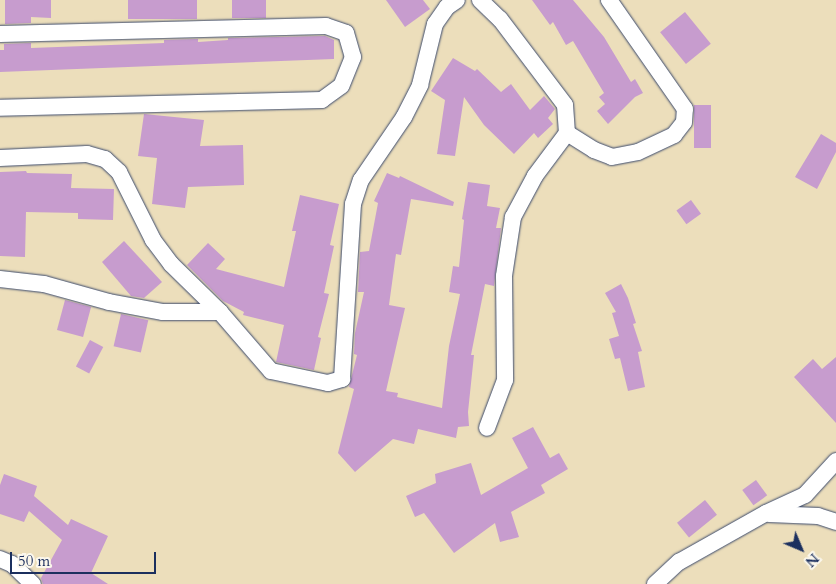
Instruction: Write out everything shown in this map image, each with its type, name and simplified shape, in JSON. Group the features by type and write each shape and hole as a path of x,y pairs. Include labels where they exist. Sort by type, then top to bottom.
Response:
{"street":[{"path":"0,158 87,154 105,159 119,172 153,240 171,264 220,312 271,371 328,383 342,379 353,204 361,180 404,117 420,85 435,24 447,7 457,0"},
{"path":"480,0 500,19 565,105 566,133 535,176 513,217 504,276 505,380 487,428"},
{"path":"566,133 594,150 612,157 638,152 674,135 684,122 685,110 609,0"},
{"path":"0,34 326,26 346,33 353,57 342,86 322,100 0,108"},
{"path":"0,279 44,284 109,302 163,312 220,312"},
{"path":"656,584 679,562 766,514 805,495 836,461"},
{"path":"766,514 818,516 836,522"},
{"path":"0,559 12,564 33,584"}],"building":[{"path":"5,0 51,0 51,18 31,17 31,23 5,24"},
{"path":"128,0 197,0 197,19 128,19"},
{"path":"232,0 266,0 266,18 232,18"},
{"path":"386,0 423,0 430,9 405,27"},
{"path":"532,0 573,0 604,37 631,82 635,79 643,93 635,97 608,124 597,111 605,104 599,97 604,93 573,41 566,45 553,22 550,25"},
{"path":"685,12 711,44 686,64 660,32"},
{"path":"325,36 334,40 334,59 0,72 0,50 4,50 4,44 31,43 31,48 164,43 164,40 198,39 198,42 228,40 228,38"},
{"path":"453,58 475,71 477,69 501,92 511,84 530,110 544,96 555,109 548,118 553,124 538,138 534,133 514,154 484,125 464,97 455,156 437,154 445,100 431,91"},
{"path":"694,105 711,105 711,148 694,148"},
{"path":"144,114 204,120 200,146 243,145 244,185 188,187 185,208 152,204 157,158 138,156"},
{"path":"821,134 836,143 836,152 817,189 795,177"},
{"path":"26,171 27,173 72,174 71,188 114,189 113,220 78,219 78,213 26,212 25,257 0,256 0,172"},
{"path":"387,173 399,178 400,176 454,202 453,206 411,199 401,255 396,254 389,305 405,308 386,391 398,393 397,397 442,408 449,346 460,294 449,292 453,266 459,267 464,220 462,219 468,182 490,185 487,206 500,208 496,228 501,228 494,286 485,284 471,355 474,355 468,412 469,426 458,427 456,438 418,429 414,444 393,439 355,472 338,453 354,389 349,387 357,355 354,354 355,333 364,292 358,292 360,252 369,251 378,203 374,201"},
{"path":"300,195 339,204 330,245 334,246 324,293 329,294 318,337 321,338 314,370 276,362 284,325 243,315 244,312 223,301 187,265 208,243 225,259 216,269 284,287 296,231 292,231"},
{"path":"691,200 701,214 686,224 676,211"},
{"path":"124,241 162,282 144,298 131,296 102,262"},
{"path":"621,284 628,298 636,323 633,324 642,351 638,352 645,387 628,391 620,358 615,359 609,339 619,336 612,313 616,312 605,293"},
{"path":"65,300 91,307 83,337 57,330"},
{"path":"121,314 148,320 141,352 114,346"},
{"path":"90,340 103,347 89,374 76,366"},
{"path":"836,357 836,423 794,377 813,359 822,369"},
{"path":"533,427 550,458 559,453 568,469 541,485 545,493 511,512 519,537 500,542 495,523 454,553 424,513 415,517 406,496 436,483 435,474 471,463 481,495 528,468 512,438"},
{"path":"4,474 37,486 34,496 68,525 71,519 108,536 91,573 108,584 43,584 41,578 62,540 29,511 24,522 0,514 0,485"},
{"path":"756,480 767,495 753,505 742,490"},
{"path":"705,500 717,515 689,537 677,523"}]}
